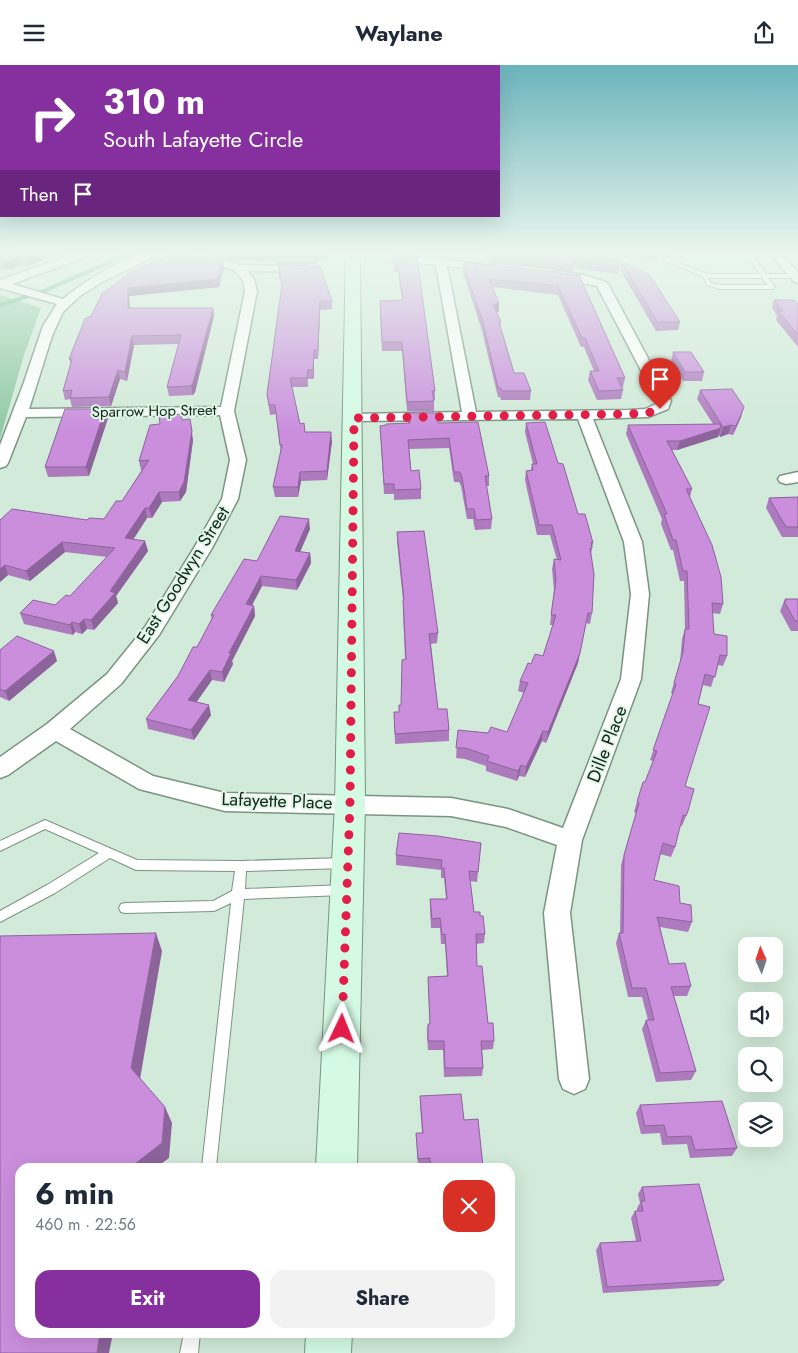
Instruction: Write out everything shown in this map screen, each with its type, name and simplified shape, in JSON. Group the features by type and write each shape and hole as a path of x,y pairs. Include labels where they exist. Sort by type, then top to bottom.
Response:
{"street":[{"path":"0,463 21,413 40,359 46,331 59,312"},
{"name":"East Goodwyn Street","path":"0,769 55,730 114,679 152,631 226,507 230,499 238,460 228,426 227,411 247,312"},
{"path":"336,1163 350,804 354,312"},
{"path":"450,312 470,416"},
{"path":"354,418 584,415 639,413 660,409 664,406 664,401 617,312"},
{"name":"Sparrow Hop Street","path":"21,413 227,411"},
{"name":"Dille Place","path":"574,1079 558,913 570,840 631,679 640,594 632,542 584,415"},
{"name":"Lafayette Place","path":"55,730 147,783 225,802 451,807 508,818 570,840"},
{"path":"328,1353 329,1338"}],"lane":[{"path":"0,846 45,824 136,865 241,866 348,863"},
{"path":"0,917 51,889 109,853"},
{"path":"209,1163 241,866"},
{"path":"125,908 214,907 238,893 348,890"},
{"path":"189,1353 191,1338"}],"green space":[{"path":"0,312 40,312 24,355 0,439"}],"building":[{"path":"93,312 212,312 191,386 167,387 181,335 132,336 125,372 118,370 109,397 70,398 72,390 63,391 72,359 69,359 85,319 91,316"},
{"path":"278,312 320,312 318,350 314,350 313,370 308,370 307,378 290,378 300,424 304,423 305,432 331,432 327,471 300,472 298,487 273,487 282,445 280,445 275,405 269,405 267,394"},
{"path":"381,312 424,312 435,391 432,391 434,401 407,402 402,342 382,342"},
{"path":"480,312 496,312 501,322 499,322 514,373 524,373 531,391 502,391 501,388 498,388"},
{"path":"570,312 596,312 625,378 617,378 623,390 599,391 590,371 599,371 585,338 582,338"},
{"path":"651,312 674,312 680,322 657,322"},
{"path":"779,312 798,312 798,335"},
{"path":"673,352 691,352 704,372 685,372"},
{"path":"732,389 744,407 736,426 723,427 700,390"},
{"path":"65,409 105,409 86,467 45,467"},
{"path":"408,413 436,413 438,423 478,422 489,476 485,476 492,519 476,520 474,509 467,509 462,477 460,472 454,472 449,438 408,440 411,471 419,470 421,489 394,490 394,484 384,484 380,426 410,423"},
{"path":"181,414 182,420 190,419 192,431 184,482 179,492 159,492 149,508 145,508 125,538 145,541 110,591 115,593 91,620 84,619 79,624 72,622 70,625 20,613 33,600 55,605 66,595 70,596 115,548 62,542 26,571 5,565 0,569 0,520 12,509 87,520 89,518 104,519 116,501 122,501 149,460 139,461 150,425 160,424 159,416"},
{"path":"545,422 558,463 563,464 578,514 585,514 593,543 591,542 592,548 590,548 594,574 592,613 588,613 580,653 548,732 543,731 526,767 521,765 518,771 487,761 489,756 465,748 456,748 458,730 488,733 491,727 507,732 528,683 520,681 528,663 531,664 535,654 543,656 556,615 551,615 556,580 554,559 561,560 552,525 539,525 526,471 533,470 532,464 537,464 526,423"},
{"path":"720,424 721,428 680,441 667,441 692,489 686,489 712,545 721,577 723,604 712,603 714,634 727,636 727,656 720,655 715,677 705,674 698,704 710,707 685,786 694,789 686,816 683,815 675,847 663,843 654,880 679,886 680,903 691,905 692,922 657,917 669,964 685,963 691,986 671,987 696,1071 660,1073 646,1020 654,1020 646,988 632,988 619,933 623,933 624,855 643,782 645,782 657,751 653,750 676,684 674,683 683,652 685,629 689,629 687,571 683,571 676,540 673,540 664,514 667,514 628,425"},
{"path":"798,497 798,527 786,527 769,498"},
{"path":"280,516 309,519 295,551 310,553 296,580 261,576 246,604 254,606 229,653 231,653 222,672 210,670 188,700 209,705 191,730 146,719 178,676 193,647 197,647 214,615 211,615 244,559 257,561"},
{"path":"424,531 438,633 429,634 438,709 447,709 449,730 395,734 394,712 399,712 399,705 401,705 402,660 406,659 404,600 397,532"},
{"path":"785,599 798,599 798,621 795,621 784,601 786,601"},
{"path":"17,636 54,651 5,691 0,689 0,650"},
{"path":"399,833 438,836 481,843 478,872 469,871 474,912 480,912 480,916 483,916 485,934 476,934 477,966 482,966 488,1023 493,1023 494,1041 481,1041 483,1068 445,1068 444,1041 428,1041 428,1024 430,1024 428,977 448,976 445,934 442,935 440,918 432,919 430,899 447,899 444,868 441,868 442,860 396,855"},
{"path":"156,933 131,1068 165,1107 162,1143 136,1163 15,1163 15,1338 99,1338 97,1353 0,1353 0,936"},
{"path":"461,1094 464,1120 478,1119 483,1163 431,1163 430,1158 418,1159 416,1133 423,1133 420,1096"},
{"path":"722,1101 737,1148 695,1150 691,1136 667,1137 664,1125 645,1126 640,1105"},
{"path":"699,1184 724,1280 607,1287 600,1243 641,1241 635,1211 643,1211 641,1201 645,1201 642,1187"}],"route":[{"path":"342,1029 350,804 354,418 629,414 648,413 660,409"}]}
